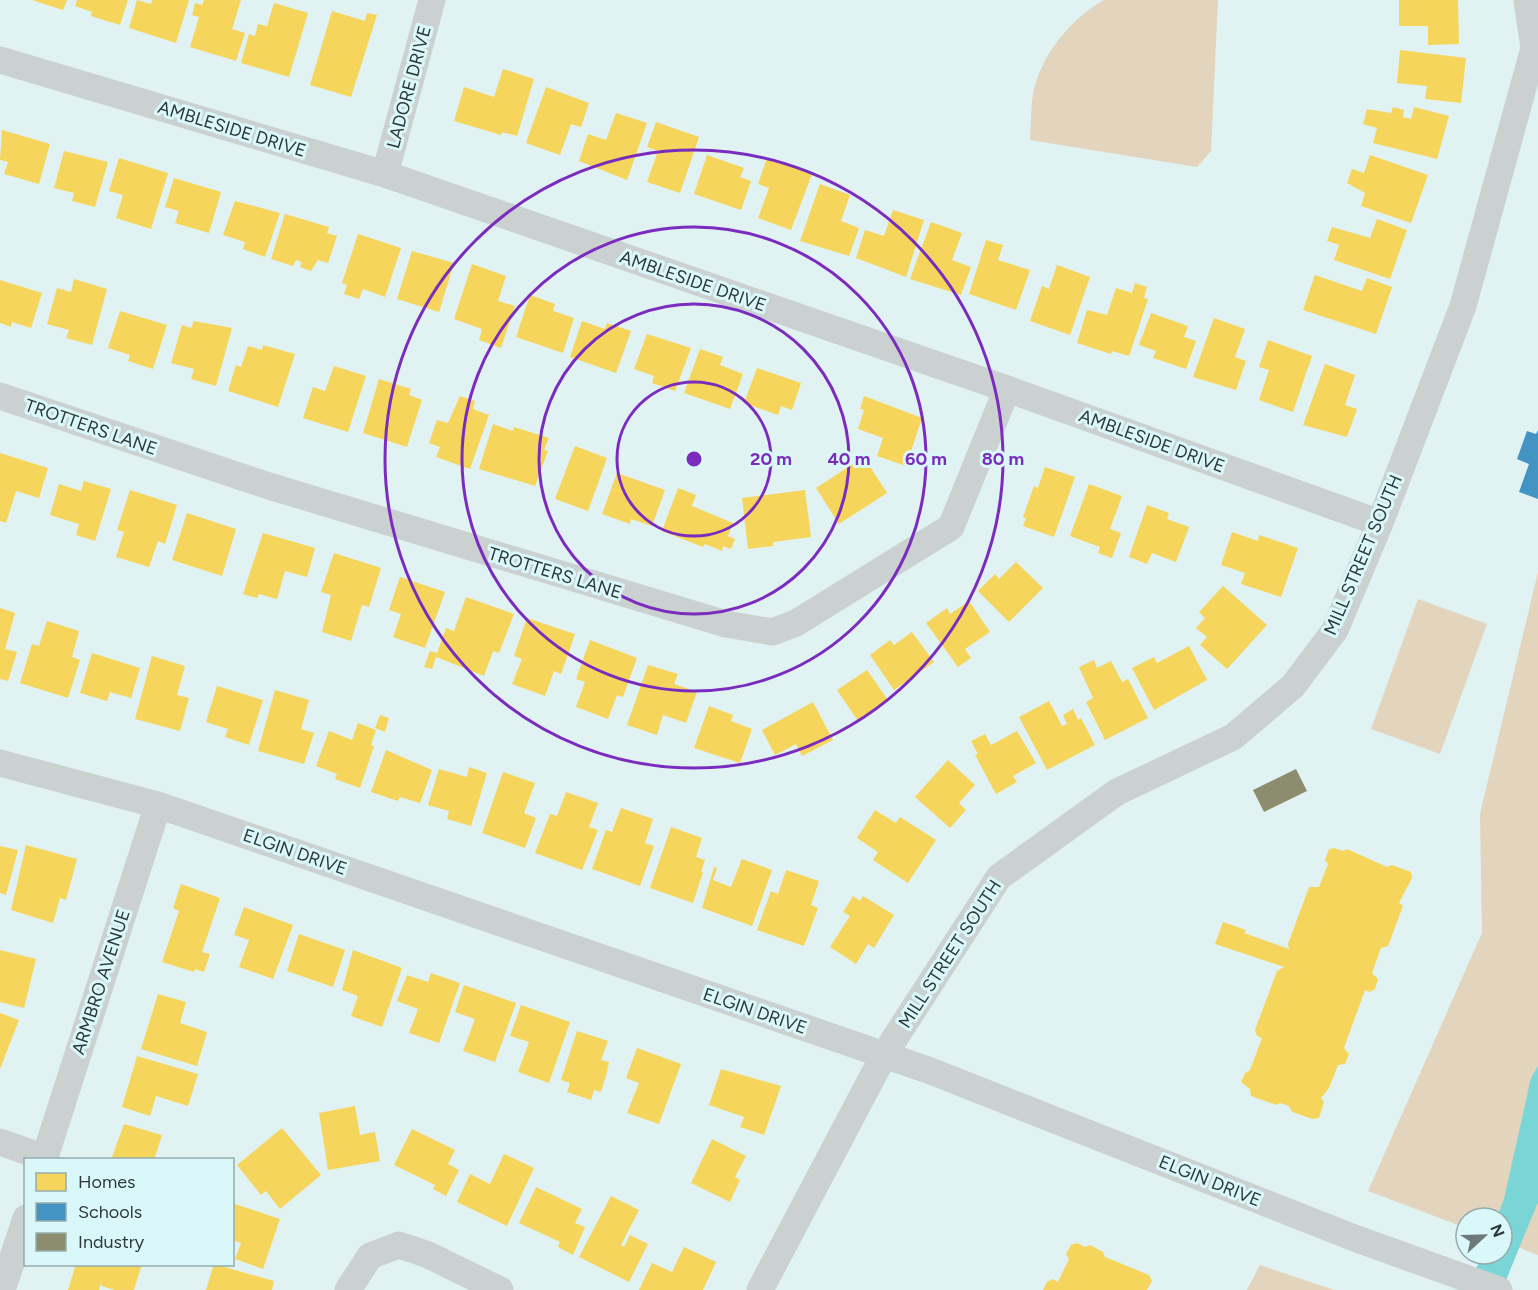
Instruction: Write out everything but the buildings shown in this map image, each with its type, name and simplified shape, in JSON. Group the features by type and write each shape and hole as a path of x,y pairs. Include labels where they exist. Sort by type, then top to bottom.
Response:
{"street":[{"name":"LADORE DRIVE","path":"385,174 432,0"},
{"name":"MILL STREET SOUTH","path":"760,1290 884,1055 999,878 1117,792 1233,737 1293,686 1335,630 1380,523 1463,306 1534,48 1527,0"},
{"name":"AMBLESIDE DRIVE","path":"0,60 385,174 1007,389 1380,523"},
{"name":"TROTTERS LANE","path":"0,396 269,486 726,624 772,632 796,622 951,527 1007,389"},
{"name":"ELGIN DRIVE","path":"0,763 158,805 884,1055 1357,1239 1498,1290"},
{"name":"ARMBRO AVENUE","path":"44,1158 158,805"},
{"path":"0,1142 41,1158"},
{"path":"2,1290 24,1224"},
{"path":"348,1290 370,1256 399,1245 426,1254 500,1290"}],"shaded area":[{"path":"1104,0 1218,0 1211,151 1197,167 1030,140 1033,94 1043,65 1059,39 1069,28"},
{"path":"1538,572 1538,1255 1514,1246 1514,1206 1454,1206 1454,1223 1368,1191 1482,933 1480,814"},
{"path":"1418,599 1487,624 1440,754 1371,729"},
{"path":"1260,1265 1334,1290 1247,1290"}],"water":[{"path":"1538,1066 1538,1202 1514,1261 1514,1206 1501,1206 1531,1078"},
{"path":"1477,1266 1512,1266 1502,1290 1466,1290"}]}
